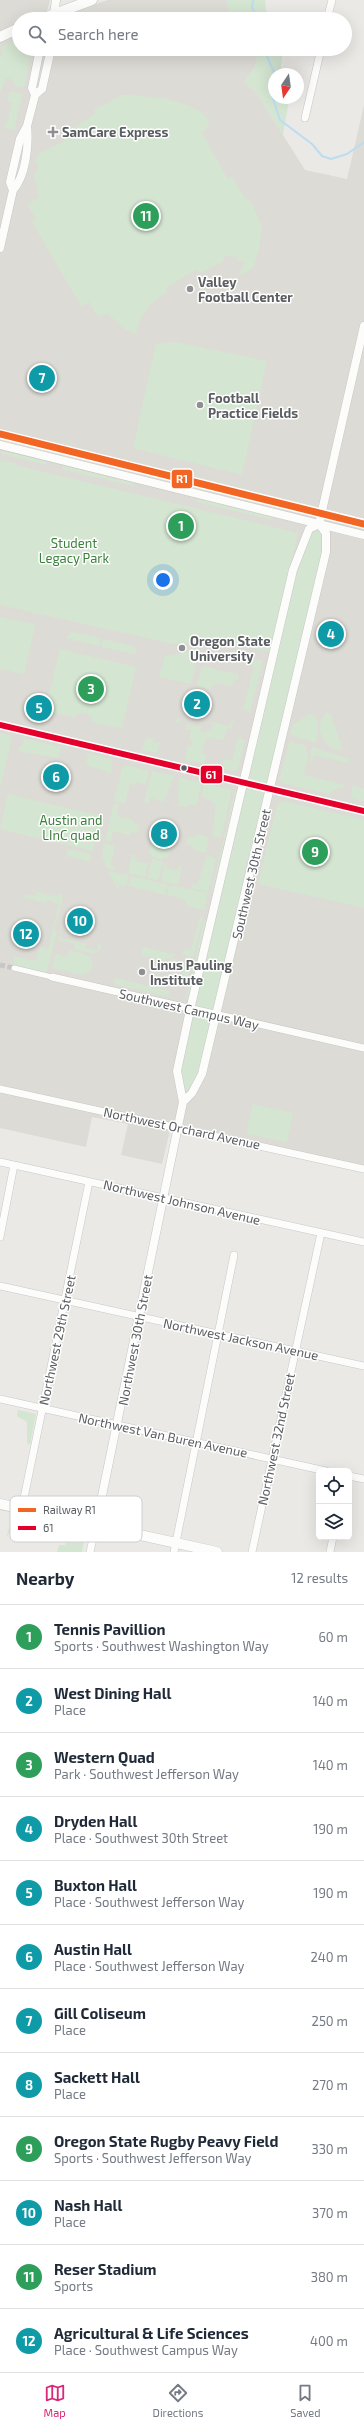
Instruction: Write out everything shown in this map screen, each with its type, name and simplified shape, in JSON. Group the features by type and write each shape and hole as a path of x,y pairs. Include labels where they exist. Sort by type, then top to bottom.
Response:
{"main road":[{"path":"64,12 92,0"},
{"path":"0,36 12,31"},
{"path":"0,1504 10,1506"},
{"path":"142,1538 175,1547 217,1552"}],"street":[{"path":"54,12 56,0"},
{"path":"329,12 332,0"},
{"path":"35,95 32,88 39,56"},
{"path":"0,248 13,190 10,182 20,139 27,126 35,95 42,89 49,56"},
{"path":"305,118 319,56"},
{"path":"319,524 364,326"},
{"path":"0,445 364,535"},
{"name":"Southwest 30th Street","path":"177,1127 183,1102 177,1071 190,1010 294,570 309,529 319,524 326,533 326,552 272,788 218,1015 202,1074 192,1093 183,1102"},
{"path":"0,725 272,788 364,811"},
{"name":"Southwest Campus Way","path":"14,968 190,1010 364,1048"},
{"name":"Northwest Orchard Avenue","path":"0,1089 364,1169"},
{"name":"Northwest 30th Street","path":"102,1496 140,1317 177,1127"},
{"name":"Northwest Johnson Avenue","path":"0,1162 364,1242"},
{"path":"0,1236 14,1165"},
{"name":"Northwest 29th Street","path":"24,1496 89,1182"},
{"name":"Northwest 32nd Street","path":"252,1552 321,1233"},
{"path":"175,1547 234,1255"},
{"name":"Northwest Jackson Avenue","path":"0,1286 364,1366"},
{"name":"Northwest Van Buren Avenue","path":"0,1399 316,1469"},
{"path":"352,1477 364,1479"},
{"path":"330,1552 332,1540"},
{"name":"Northwest 30th Street","path":"90,1552 92,1542"}],"shaded area":[{"name":"Oregon State University","path":"0,0 50,0 47,12 12,12 12,56 257,56 255,67 244,82 256,92 305,170 347,179 364,105 364,1167 172,1122 162,1164 121,1155 128,1124 92,1117 86,1147 0,1128"},
{"path":"108,0 227,0 229,12 71,12"}],"green space":[{"path":"227,0 265,0 268,12 229,12"},
{"path":"12,42 12,56 29,56 30,59 24,88 14,86 13,80 6,78 0,93 0,56 4,54 0,47"},
{"path":"257,56 282,56 281,68 268,68 268,104 288,104 283,135 256,92 244,82 255,67"},
{"path":"12,91 22,94 14,130 4,128 5,124 7,124 12,102 7,100 9,93"},
{"path":"122,95 143,96 173,101 199,110 207,117 209,126 202,133 228,179 232,177 246,200 249,198 262,226 259,249 253,268 238,277 245,262 238,261 238,257 224,256 223,262 200,273 197,269 166,288 168,292 147,308 141,319 136,334 125,329 107,313 98,317 89,302 81,306 32,222 36,219 27,205 39,197 34,174 37,171 38,163 35,162 39,153 63,142 72,129 95,114 94,110"},
{"name":"Football Practice Fields","path":"176,342 267,361 242,475 133,448 156,344"},
{"path":"3,451 47,461 46,465 2,454"},
{"name":"Student Legacy Park","path":"0,460 15,463 15,465 298,533 270,652 197,636 186,643 173,644 0,605"},
{"path":"63,466 134,483 133,486 62,469"},
{"path":"198,499 272,517 271,520 197,502"},
{"path":"311,530 321,532 323,550 199,1077 185,1093 179,1072 298,559"},
{"path":"0,617 33,624 35,627 24,674 0,669"},
{"path":"71,632 101,638 99,646 66,638"},
{"path":"103,639 133,646 136,649 136,654 101,647"},
{"path":"200,646 191,684 159,677 165,655 181,654"},
{"path":"60,649 136,667 122,729 91,722 92,717 85,713 77,714 76,718 45,711"},
{"path":"248,657 263,661 250,712 243,710 254,666 242,663 243,660"},
{"path":"202,666 239,675 238,680 234,679 233,686 217,683 209,689 197,686"},
{"path":"327,713 331,715 342,747 341,750 329,746 322,736 320,723"},
{"path":"309,714 315,715 318,725 318,733 315,743 290,735 293,725"},
{"path":"177,718 180,718 180,722 201,727 200,731 206,733 207,730 211,731 213,724 209,723 209,721 229,726 231,720 235,721 231,729 227,728 224,740 206,738 202,753 207,755 204,764 185,760 188,745 191,746 192,741 189,740 191,730 186,729 187,724 176,722"},
{"path":"0,733 12,736 0,789"},
{"path":"147,737 154,739 153,743 160,742 157,753 142,750"},
{"path":"24,738 61,747 58,758 18,751 19,746 22,747"},
{"path":"238,738 245,740 237,772 222,768 224,759 232,761"},
{"path":"290,741 306,746 308,758 304,775 345,785 343,788 339,788 328,794 281,783 279,780"},
{"path":"313,747 350,759 348,763 314,755 312,762 310,761 311,749"},
{"path":"88,753 112,759 111,773 86,765"},
{"path":"126,765 149,771 146,785 135,782 135,785 130,784 125,803 114,801 122,768"},
{"path":"152,771 174,776 164,802 150,798 148,804 144,802"},
{"path":"179,777 202,783 196,806 188,804 187,807 178,806"},
{"path":"204,783 232,790 221,838 212,836 216,804 211,802 211,800 201,797"},
{"path":"352,786 364,789 364,802 351,798"},
{"path":"235,790 238,791 214,892 211,893"},
{"name":"Austin and LInC quad","path":"8,794 101,816 93,851 0,829"},
{"path":"283,801 364,820 364,908 258,884 277,804"},
{"path":"114,803 119,804 117,816 132,819 134,824 140,825 138,833 132,832 128,835 113,831 111,842 105,841"},
{"path":"197,834 209,837 206,853 194,850 192,846 186,844 188,836 194,838"},
{"path":"104,843 115,846 111,865 115,866 114,870 107,868 102,856"},
{"path":"151,844 171,848 168,858 164,857 163,860 152,857 152,854 149,854"},
{"path":"68,849 91,854 90,862 66,856"},
{"path":"132,854 136,855 135,861 146,863 149,859 145,877 128,873"},
{"path":"207,855 216,858 208,892 191,888 192,884 197,885"},
{"path":"152,859 163,862 158,880 147,878"},
{"path":"165,862 167,863 166,868 177,871 179,865 182,866 178,885 161,881"},
{"path":"108,871 129,875 126,886 120,884 118,890"},
{"path":"131,876 168,884 165,895 128,886"},
{"path":"169,885 208,893 204,910 185,905 186,900 167,895"},
{"path":"31,890 54,896 61,893 63,898 61,906 49,900 45,903 20,897 24,897 25,894 36,896 36,893"},
{"path":"58,906 61,907 54,929 57,932 47,971 44,973 14,966 14,956 36,961 40,947 48,949"},
{"path":"200,916 203,917 193,957 182,955 184,949 191,950"},
{"path":"204,921 207,922 189,1000 186,999"},
{"path":"60,931 60,938 86,944 85,948 97,951 100,940 101,949 95,954 74,949 75,944 58,940"},
{"path":"143,947 177,955 172,956 172,958 176,959 175,963 171,962 171,959 166,958 165,961 141,955"},
{"path":"69,950 84,954 91,959 93,962 93,967 90,972 82,975 52,968 56,954 67,957"},
{"path":"186,957 193,959 187,985 181,983"},
{"path":"115,978 170,991 168,997 114,984"},
{"path":"253,1104 293,1113 287,1142 246,1134"},
{"path":"18,1410 36,1414 30,1445 27,1443 27,1422 17,1416"},
{"path":"10,1525 10,1532 6,1538"},
{"path":"66,1542 84,1542 82,1552 57,1552 59,1545 65,1545"}],"waterway":[{"path":"253,0 252,7 254,12"},
{"path":"267,56 272,68"},
{"path":"275,104 280,120 312,144 322,156 331,159 347,154 364,142"}],"tunnel":[{"path":"0,965 14,968"}],"rail line":[{"name":"R1","path":"0,434 364,524"}],"transit line":[{"name":"61","path":"0,725 364,811"}],"place":[{"name":"SamCare Express","path":"53,132"},
{"name":"Reser Stadium","path":"146,216"},
{"name":"Valley Football Center","path":"190,289"},
{"name":"Gill Coliseum","path":"42,378"},
{"name":"Football Practice Fields","path":"200,405"},
{"name":"Tennis Pavillion","path":"181,526"},
{"name":"Dryden Hall","path":"331,634"},
{"name":"Oregon State University","path":"182,648"},
{"name":"Western Quad","path":"91,689"},
{"name":"West Dining Hall","path":"197,704"},
{"name":"Buxton Hall","path":"39,708"},
{"name":"Austin Hall","path":"56,777"},
{"name":"Sackett Hall","path":"164,834"},
{"name":"Oregon State Rugby Peavy Field","path":"315,852"},
{"name":"Nash Hall","path":"80,921"},
{"name":"Agricultural & Life Sciences","path":"26,934"},
{"name":"Linus Pauling Institute","path":"142,972"}]}
